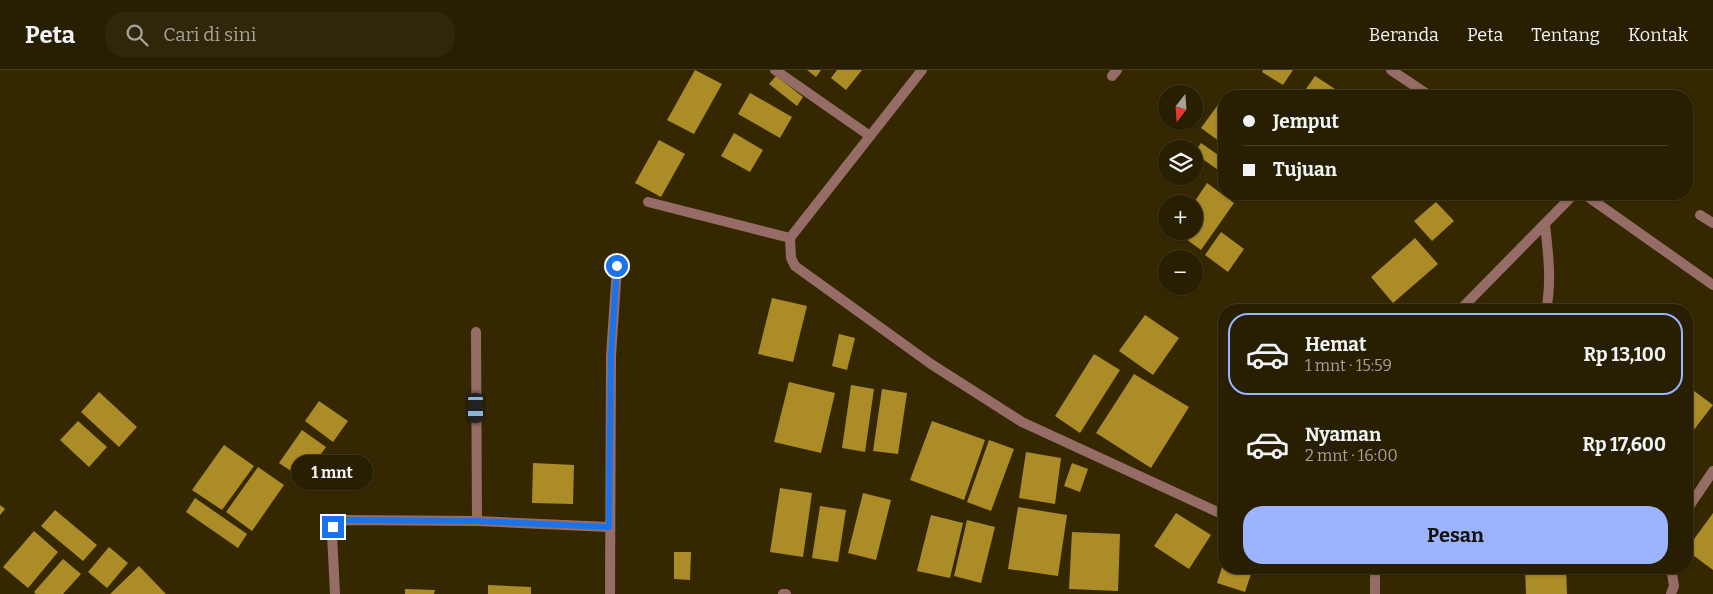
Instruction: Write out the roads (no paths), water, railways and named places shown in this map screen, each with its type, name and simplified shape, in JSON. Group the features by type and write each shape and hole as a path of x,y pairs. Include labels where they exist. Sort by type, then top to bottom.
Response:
{"street":[{"path":"775,70 870,136"},
{"path":"922,70 790,238 791,258 795,266 930,364 1022,422 1218,512"},
{"path":"1391,70 1421,90"},
{"path":"1466,304 1568,200"},
{"path":"1593,200 1713,285"},
{"path":"648,202 790,238"},
{"path":"1700,216 1713,224"},
{"path":"1545,224 1549,263 1547,304"},
{"path":"610,594 611,356 617,266"},
{"path":"476,332 477,521"},
{"path":"1693,501 1713,471"},
{"path":"335,594 332,534 333,527 341,520 477,521 609,527"},
{"path":"1375,574 1375,594"},
{"path":"1670,594 1674,586 1672,574"}]}
